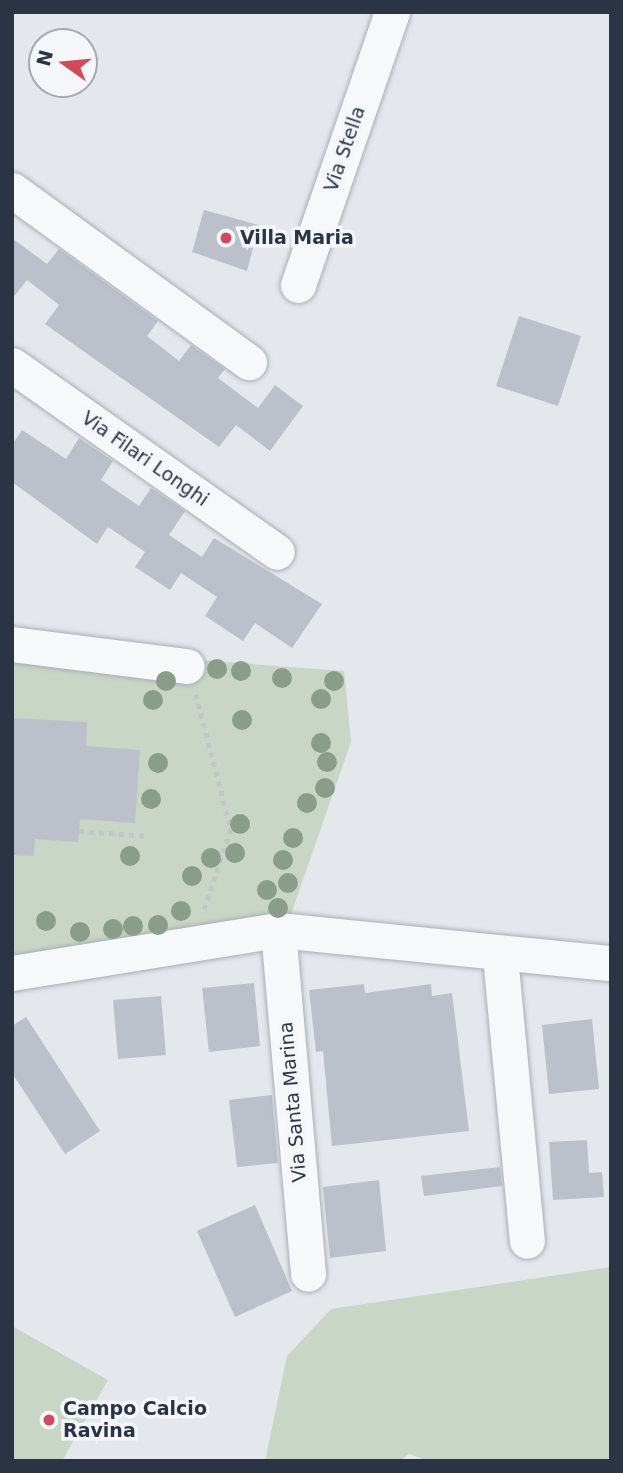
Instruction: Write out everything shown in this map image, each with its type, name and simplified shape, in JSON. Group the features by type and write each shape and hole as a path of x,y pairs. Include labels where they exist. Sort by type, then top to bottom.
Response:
{"street":[{"name":"Via Stella","path":"298,285 392,12"},
{"path":"12,190 250,362"},
{"name":"Via Filari Longhi","path":"12,365 277,552"},
{"path":"12,644 187,666"},
{"path":"12,973 278,930 500,956 611,962"},
{"name":"Via Santa Marina","path":"278,930 308,1273"},
{"path":"500,956 527,1241"}],"path":[{"path":"187,666 209,733 231,829 212,898 198,921"},
{"path":"79,831 148,836"}],"green space":[{"path":"12,646 344,671 351,742 290,917 12,959"},
{"path":"611,1267 611,1461 429,1461 409,1454 399,1461 265,1461 287,1356 331,1309"},
{"name":"Campo Calcio Ravina","path":"12,1326 108,1380 62,1461 12,1461"}],"building":[{"name":"Villa Maria","path":"204,210 259,225 247,271 192,252"},
{"path":"12,238 47,264 59,249 158,321 147,336 179,361 191,345 225,369 218,378 258,408 275,385 303,406 270,451 236,425 219,447 45,324 59,305 27,280 12,299"},
{"path":"519,316 581,336 558,406 496,386"},
{"path":"22,430 66,459 79,438 113,461 101,480 139,506 151,488 185,511 169,535 202,557 214,538 322,604 292,648 255,623 243,641 205,616 217,597 181,573 170,590 135,567 145,552 108,527 97,544 12,482 12,445"},
{"path":"12,718 87,722 86,746 140,750 135,823 80,819 78,842 35,839 34,856 12,855"},
{"path":"254,983 260,1046 209,1052 202,988"},
{"path":"364,984 365,993 431,984 432,996 452,993 469,1131 332,1146 323,1051 316,1052 309,990"},
{"path":"161,996 166,1055 118,1059 113,1000"},
{"path":"26,1017 100,1131 65,1154 12,1073 12,1026"},
{"path":"592,1019 599,1089 549,1094 542,1025"},
{"path":"272,1095 278,1163 237,1167 229,1100"},
{"path":"587,1140 589,1173 602,1172 604,1197 553,1200 549,1142"},
{"path":"500,1167 502,1186 424,1196 421,1176"},
{"path":"379,1180 386,1251 330,1258 323,1187"},
{"path":"255,1205 292,1291 235,1317 197,1231"}],"place":[{"name":"Villa Maria","path":"226,238"},
{"name":"Campo Calcio Ravina","path":"49,1420"}]}
